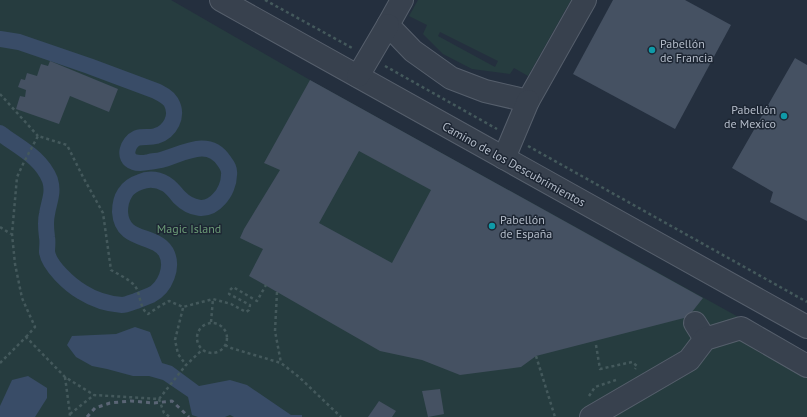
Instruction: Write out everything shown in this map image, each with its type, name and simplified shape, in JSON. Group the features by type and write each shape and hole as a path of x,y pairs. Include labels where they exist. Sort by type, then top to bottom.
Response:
{"street":[{"name":"Camino de los Descubrimientos","path":"221,0 807,327"},
{"path":"358,76 402,0"},
{"path":"504,158 528,101 585,0"},
{"path":"388,25 413,51 451,78 485,91 528,101"},
{"path":"590,408 689,360 700,331 741,328 807,366"}],"path":[{"path":"265,0 360,52"},
{"path":"380,64 497,129"},
{"path":"0,94 38,136 67,145 103,213 111,270 134,284 144,312 148,314 169,301 183,308 213,299 231,304 246,312 249,310 250,305 229,294 230,290 233,287 257,300 266,285"},
{"path":"0,363 35,327 22,298 15,264 12,234 17,177 38,136"},
{"path":"524,144 807,302"},
{"path":"0,227 12,234"},
{"path":"277,292 275,331 281,363"},
{"path":"211,322 213,299"},
{"path":"183,308 175,340 178,354 186,365"},
{"path":"211,322 216,323 221,326 226,334 227,340 225,345 217,352 212,353 202,350 196,339 197,333 205,324 211,322"},
{"path":"26,337 65,377 94,395 159,399"},
{"path":"225,345 281,363 299,377 341,417"},
{"path":"596,346 600,369 632,362 637,366 632,374"},
{"path":"159,399 186,365 202,350"},
{"path":"536,356 555,417"},
{"path":"65,377 70,416"},
{"path":"590,408 595,386 618,379"},
{"path":"70,416 94,395"},
{"path":"159,399 164,413 170,417"}],"green space":[{"name":"Magic Island","path":"0,0 171,0 310,80 807,356 807,417 0,417"},
{"path":"418,0 571,0 528,76 514,68 510,74 472,69 443,54 423,34 427,25 409,16","holes":["440,32 498,61 495,67 438,36"]}],"water":[{"path":"135,327 150,332 162,363 172,366 199,386 230,380 247,385 291,415 302,415 302,417 234,417 230,415 225,417 198,417 192,415 188,397 163,380 149,376 133,376 92,366 76,357 67,345 72,336 116,334"},
{"path":"28,376 47,388 47,398 35,417 0,417 0,406 12,380"}],"building":[{"name":"Pabellón de Francia","path":"613,0 685,0 731,25 675,129 573,74"},
{"name":"Pabellón de Mexico","path":"795,58 807,65 807,221 770,202 773,192 732,168"},
{"path":"50,61 118,89 109,112 70,96 59,124 16,109 20,96 25,97 26,90 18,87 21,79 25,80 27,73 37,76 41,64 48,66"},
{"name":"Pabellón de España","path":"310,80 703,298 688,317 536,356 521,367 460,375 422,360 380,351 249,276 263,249 240,238 280,170 264,163","holes":["359,151 431,190 392,263 319,223"]},
{"path":"440,389 444,414 428,417 422,391"},
{"path":"379,401 396,411 392,417 368,417"}],"waterway":[{"path":"0,39 19,42 89,66 163,94 170,100 173,107 174,113 172,123 161,134 154,137 139,137 134,140 129,146 127,154 130,160 143,163 161,160 194,149 202,148 218,154 224,161 229,171 228,181 225,191 221,197 214,203 204,208 194,207 179,197 168,185 156,180 143,181 128,189 121,204 120,212 122,222 126,229 132,233 161,246 166,252 169,264 167,276 156,292 126,305 111,304 86,295 77,289 61,275 52,263 47,252 46,226 46,217 51,193 50,180 46,172 35,159 0,133"}],"railway":[{"path":"87,417 95,408 110,403 131,401 154,403 172,401 189,417"}],"place":[{"name":"Pabellón de Francia","path":"652,50"},
{"name":"Pabellón de Mexico","path":"784,116"},
{"name":"Pabellón de España","path":"492,226"}]}
